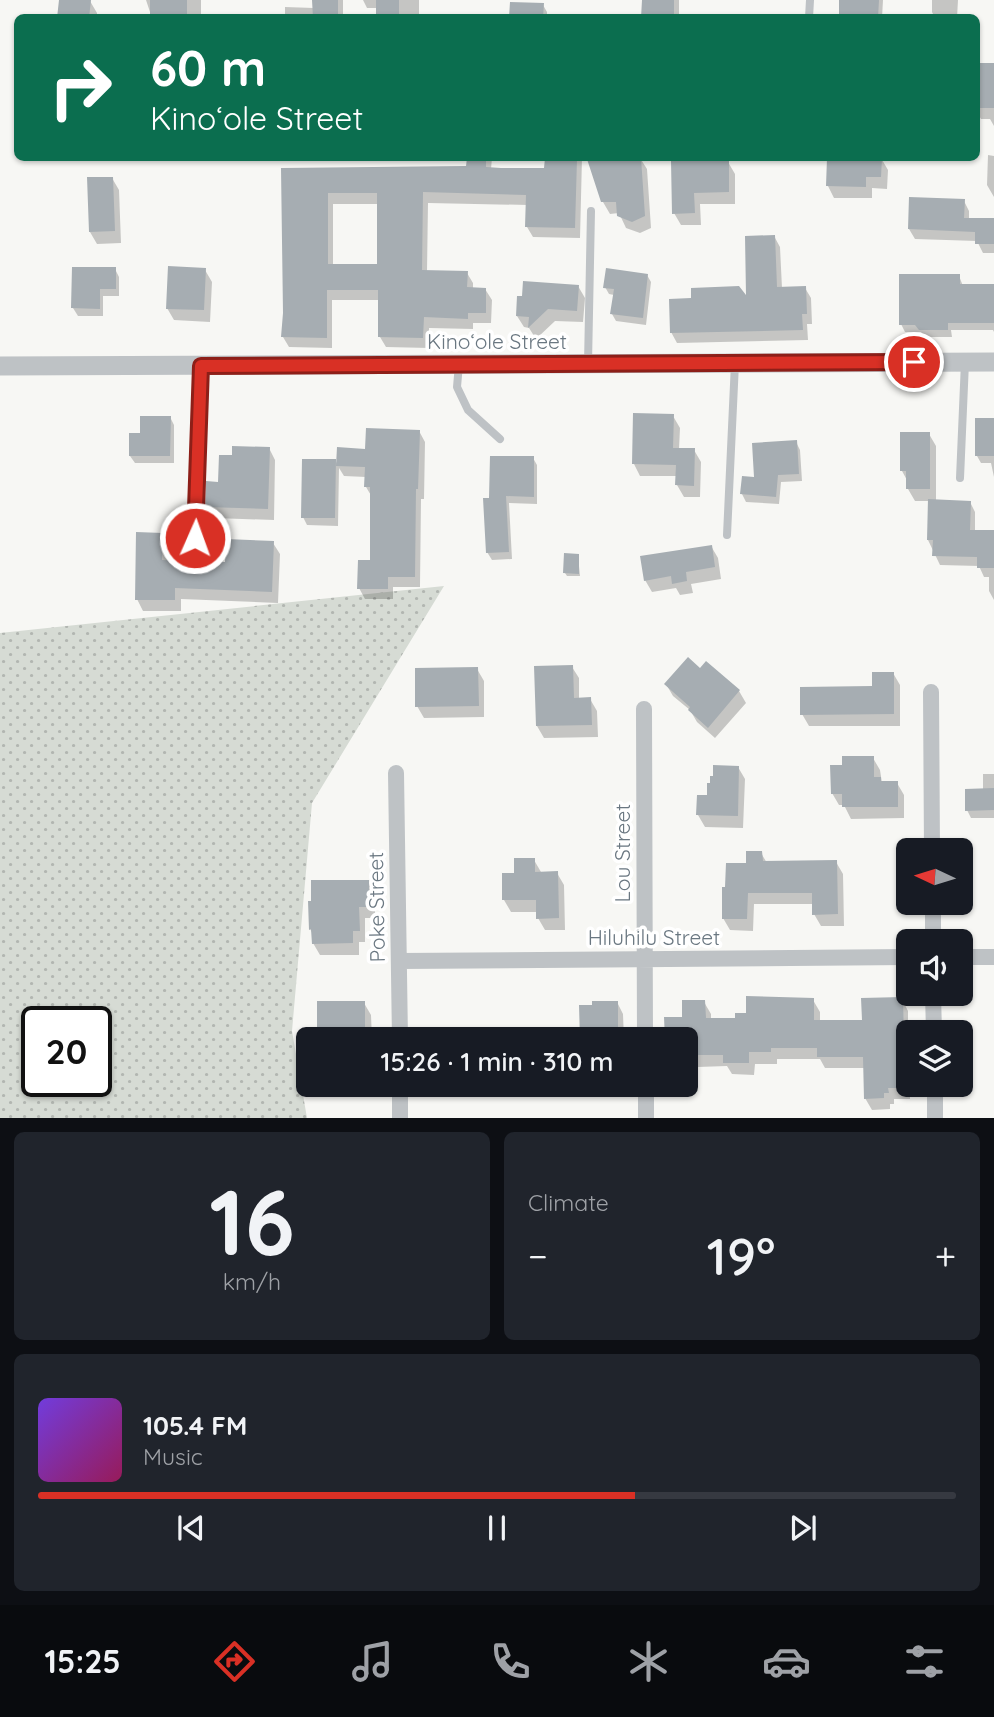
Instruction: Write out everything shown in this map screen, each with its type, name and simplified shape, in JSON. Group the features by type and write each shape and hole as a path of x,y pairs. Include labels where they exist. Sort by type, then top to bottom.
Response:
{"street":[{"name":"Kinoʻole Street","path":"0,366 994,362"},
{"path":"931,692 932,838"},
{"name":"Lou Street","path":"644,709 645,1027"},
{"name":"Poke Street","path":"396,773 400,1027"},
{"name":"Hiluhilu Street","path":"400,961 896,957"},
{"path":"973,957 994,957"},
{"path":"400,1097 400,1118"},
{"path":"646,1097 646,1118"},
{"path":"934,1097 935,1118"}],"lane":[{"path":"588,364 591,211"},
{"path":"960,478 965,362"},
{"path":"727,535 735,363"},
{"path":"459,365 457,387 468,410 500,439"},
{"path":"195,538 201,366"}],"shaded area":[{"path":"444,586 312,803 292,1031 296,1054 296,1097 303,1097 307,1118 0,1118 0,633"}],"building":[{"path":"59,0 91,0 89,14 57,14"},
{"path":"150,0 187,0 187,14 150,14"},
{"path":"312,0 338,0 338,14 313,14"},
{"path":"376,0 399,0 399,14 376,14"},
{"path":"642,0 674,0 674,14 641,14"},
{"path":"839,0 879,0 878,14 839,14"},
{"path":"510,2 544,3 543,14 509,14"},
{"path":"980,63 994,63 994,108 980,108"},
{"path":"467,161 486,161 486,167 544,168 545,161 577,161 575,228 525,227 526,195 423,192 422,270 468,271 467,287 486,288 486,313 468,313 468,319 424,317 423,338 378,337 378,290 327,290 327,338 281,337 281,168 466,166","holes":["328,193 377,193 377,264 328,264"]},
{"path":"588,161 641,161 645,216 632,222 617,216 616,202 601,202"},
{"path":"671,161 729,161 729,192 694,193 695,213 672,214"},
{"path":"827,161 882,161 881,177 866,177 866,187 826,186"},
{"path":"87,177 113,177 115,231 89,232"},
{"path":"909,197 965,199 964,218 994,218 994,244 975,244 975,232 908,229"},
{"path":"775,235 777,287 806,286 807,314 802,314 803,330 670,333 669,299 691,298 691,288 739,286 746,295 745,236"},
{"path":"168,266 206,268 204,310 166,309"},
{"path":"72,267 116,267 116,289 100,289 100,309 71,308"},
{"path":"606,268 648,274 643,318 610,314 614,289 603,288"},
{"path":"899,274 960,274 960,284 994,284 994,323 948,323 948,330 919,330 915,325 899,325"},
{"path":"523,281 579,285 577,311 548,309 528,328 529,317 516,316 517,296 522,296"},
{"path":"633,413 674,414 673,448 695,448 694,486 675,485 676,465 632,464"},
{"path":"140,416 171,416 170,456 129,456 129,433 140,433"},
{"path":"975,418 994,418 994,456 975,456"},
{"path":"366,428 420,430 415,577 388,577 388,589 357,589 358,560 370,560 370,487 364,487 365,467 336,466 337,447 365,449"},
{"path":"900,432 930,432 930,489 906,489 906,471 900,471"},
{"path":"797,440 799,474 778,475 776,497 740,494 742,476 754,477 752,443"},
{"path":"232,446 270,447 268,509 205,507 206,481 218,482 219,455 232,455"},
{"path":"490,456 534,456 534,497 506,496 509,552 486,553 483,498 489,498"},
{"path":"302,459 336,459 335,518 301,518"},
{"path":"928,499 971,501 970,530 994,530 994,568 977,568 977,557 932,556 933,540 927,540"},
{"path":"136,532 163,533 162,560 225,562 226,539 274,541 272,592 175,588 175,600 135,600"},
{"path":"712,545 715,567 686,572 687,581 672,584 671,576 644,581 640,556"},
{"path":"564,553 579,554 579,574 563,573"},
{"path":"688,657 700,668 706,661 740,690 708,728 688,710 690,707 664,684"},
{"path":"573,665 574,698 591,697 592,725 536,726 534,666"},
{"path":"478,667 479,706 415,707 415,668"},
{"path":"872,672 894,672 894,714 800,715 800,687 872,686"},
{"path":"842,756 874,756 874,777 881,777 881,781 898,781 898,807 842,807 842,794 831,794 830,765 842,765"},
{"path":"713,765 739,766 738,816 696,815 697,795 707,795 707,783 710,783 710,776 713,776"},
{"path":"994,788 994,810 965,811 965,789"},
{"path":"746,851 762,851 763,861 837,860 838,914 812,915 812,893 748,893 747,919 722,919 722,887 725,887 726,863 746,863"},
{"path":"514,858 535,858 535,872 558,871 559,918 536,919 536,900 502,900 502,873 514,873"},
{"path":"311,880 369,880 369,907 359,907 360,931 353,931 353,943 312,944 308,901 311,901"},
{"path":"746,996 814,998 814,1020 862,1020 861,998 896,997 896,1006 903,1006 904,1020 896,1020 896,1088 888,1088 889,1093 884,1093 884,1098 864,1099 863,1057 817,1057 817,1048 771,1048 771,1052 749,1052 749,1063 723,1063 723,1055 698,1055 698,1027 664,1027 664,1017 682,1017 682,1000 705,1000 706,1018 735,1018 735,1013 746,1013"},
{"path":"317,1001 365,1001 365,1027 317,1027"},
{"path":"592,1001 618,1001 618,1027 580,1027 579,1005 592,1005"}],"route":[{"path":"195,538 201,366 914,362"}]}
